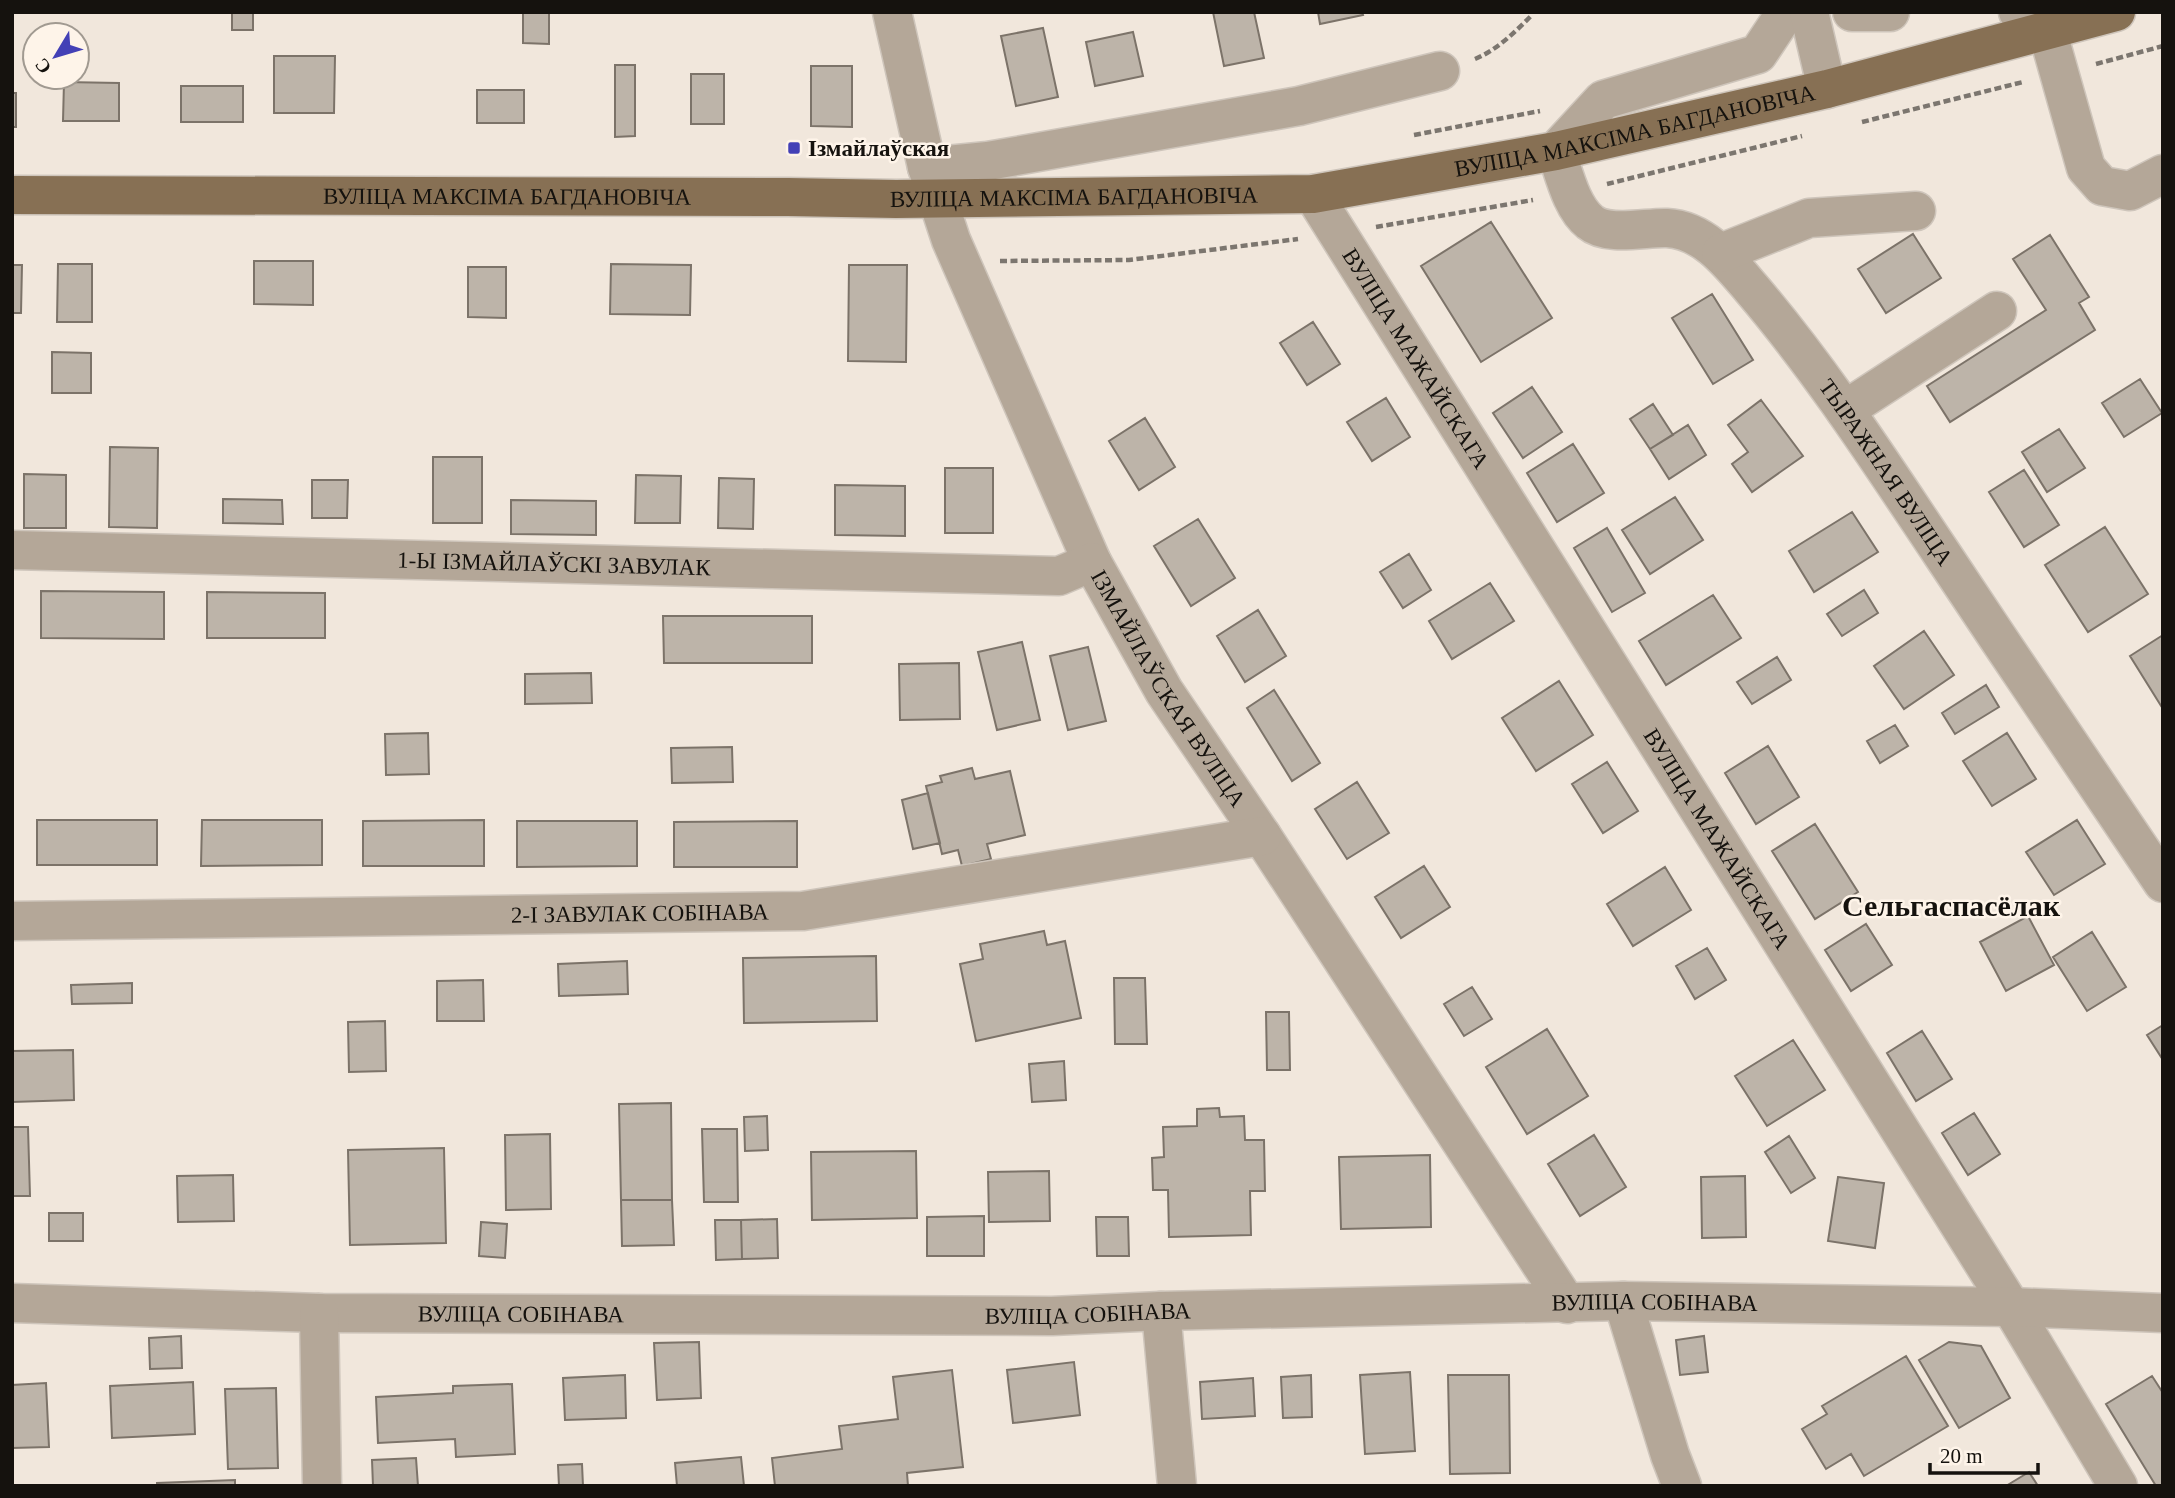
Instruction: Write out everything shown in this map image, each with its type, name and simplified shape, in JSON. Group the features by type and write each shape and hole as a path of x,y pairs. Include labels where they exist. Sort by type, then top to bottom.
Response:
{"main road":[{"name":"ВУЛІЦА МАКСІМА БАГДАНОВІЧА","path":"12,195 932,182 1313,194 1556,151 1827,89 2048,21 2116,12"}],"street":[{"name":"ІЗМАЙЛАЎСКАЯ ВУЛІЦА","path":"892,12 932,182 951,240 1092,562 1164,691 1262,836 1567,1304"},
{"path":"1556,151 1603,100 1758,54 1786,12"},
{"path":"1809,12 1827,89"},
{"path":"1852,12 1890,12"},
{"path":"2048,21 2085,168 2102,186 2130,191 2163,174"},
{"path":"932,182 988,161 1299,106 1440,71"},
{"name":"ТЫРАЖНАЯ ВУЛІЦА","path":"1556,151 1578,207 1591,223 1618,231 1670,228 1695,236 1721,253 1769,309 1845,410 2163,883"},
{"name":"ВУЛІЦА МАЖАЙСКАГА","path":"1313,194 2011,1307 2118,1486"},
{"path":"1721,253 1809,218 1916,211"},
{"path":"1845,410 1997,311"},
{"name":"1-Ы ІЗМАЙЛАЎСКІ ЗАВУЛАК","path":"12,550 1059,576 1092,562"},
{"name":"2-І ЗАВУЛАК СОБІНАВА","path":"12,920 803,911 1262,836"},
{"path":"1622,1301 1682,1486"},
{"name":"ВУЛІЦА СОБІНАВА","path":"12,1303 319,1313 1052,1316 1161,1311 1622,1301 2011,1307 2163,1313"},
{"path":"1161,1311 1177,1486"},
{"path":"319,1313 322,1486"}],"path":[{"path":"1440,71 1486,54 1515,32 1532,12"}],"building":[{"path":"232,12 253,12 253,30 232,30"},
{"path":"523,12 549,12 549,44 523,43"},
{"path":"1213,12 1254,12 1264,58 1224,66"},
{"path":"1318,12 1362,12 1363,15 1320,24"},
{"path":"1043,28 1058,97 1016,106 1001,36"},
{"path":"1133,32 1143,76 1095,86 1086,42"},
{"path":"274,56 335,56 334,113 274,113"},
{"path":"615,65 635,65 635,136 615,137"},
{"path":"811,66 852,66 852,127 811,126"},
{"path":"691,74 724,74 724,124 691,124"},
{"path":"91,82 119,83 119,121 63,121 64,91 91,91"},
{"path":"181,86 243,86 243,122 181,122"},
{"path":"477,90 524,90 524,123 477,123"},
{"path":"12,93 16,93 16,127 12,127"},
{"path":"1491,222 1552,318 1481,362 1421,266"},
{"path":"1913,234 1941,278 1886,313 1858,269"},
{"path":"2050,235 2089,297 2079,303 2095,330 1950,422 1927,386 2046,310 2013,259"},
{"path":"254,261 313,261 313,305 254,304"},
{"path":"58,264 92,264 92,322 57,322"},
{"path":"611,264 691,265 690,315 610,314"},
{"path":"12,265 22,265 21,313 12,313"},
{"path":"849,265 907,265 906,362 848,361"},
{"path":"468,267 506,267 506,318 468,317"},
{"path":"1712,294 1753,360 1713,384 1672,318"},
{"path":"1313,322 1340,364 1307,385 1280,343"},
{"path":"52,352 91,353 91,393 52,393"},
{"path":"2140,379 2162,413 2124,437 2102,403"},
{"path":"1532,387 1562,432 1523,458 1493,413"},
{"path":"1386,398 1410,437 1372,461 1347,422"},
{"path":"1761,400 1803,456 1752,492 1732,464 1748,452 1728,425"},
{"path":"1653,404 1673,435 1650,449 1630,419"},
{"path":"1145,418 1175,467 1139,490 1109,441"},
{"path":"1688,425 1706,455 1669,479 1650,449"},
{"path":"2059,429 2085,468 2047,492 2022,452"},
{"path":"1573,444 1604,493 1557,522 1527,473"},
{"path":"110,447 158,448 157,528 109,527"},
{"path":"433,457 482,457 482,523 433,523"},
{"path":"945,468 993,468 993,533 945,533"},
{"path":"2024,470 2059,525 2024,547 1989,492"},
{"path":"24,474 66,475 66,528 24,528"},
{"path":"636,475 681,476 680,523 635,523"},
{"path":"719,478 754,479 753,529 718,528"},
{"path":"312,480 348,480 347,518 312,518"},
{"path":"835,485 905,486 905,536 835,535"},
{"path":"1675,497 1703,540 1650,574 1622,530"},
{"path":"223,499 282,500 283,524 223,523"},
{"path":"511,500 596,501 596,535 511,534"},
{"path":"1852,512 1878,552 1814,592 1789,551"},
{"path":"1198,519 1235,578 1191,606 1154,546"},
{"path":"2105,527 2148,594 2088,632 2045,565"},
{"path":"1607,528 1645,593 1612,612 1574,548"},
{"path":"1409,554 1431,590 1403,608 1380,572"},
{"path":"1490,583 1514,621 1452,659 1429,621"},
{"path":"1864,590 1878,613 1842,636 1827,614"},
{"path":"41,591 164,592 164,639 41,638"},
{"path":"207,592 325,593 325,638 207,638"},
{"path":"1713,595 1741,638 1666,685 1639,641"},
{"path":"1258,610 1286,656 1245,682 1217,636"},
{"path":"663,616 812,616 812,663 664,663"},
{"path":"1924,631 1954,675 1904,709 1874,666"},
{"path":"2163,635 2163,709 2130,656"},
{"path":"1022,642 1040,720 997,730 978,652"},
{"path":"1088,647 1106,721 1068,730 1050,656"},
{"path":"1777,657 1791,680 1752,704 1737,682"},
{"path":"959,663 960,719 900,720 899,664"},
{"path":"591,673 592,703 525,704 525,674"},
{"path":"1559,681 1593,735 1536,771 1502,718"},
{"path":"1986,685 1999,707 1955,734 1942,713"},
{"path":"1274,690 1320,763 1292,781 1247,708"},
{"path":"1895,725 1908,746 1880,763 1867,741"},
{"path":"428,733 429,774 386,775 385,734"},
{"path":"2007,733 2036,779 1992,806 1963,761"},
{"path":"1768,746 1799,797 1756,824 1725,773"},
{"path":"732,747 733,782 672,783 671,748"},
{"path":"1607,762 1638,811 1603,833 1572,784"},
{"path":"972,768 975,779 1010,771 1025,835 987,844 991,859 962,866 958,850 942,854 926,786 942,782 940,776"},
{"path":"1357,782 1389,833 1347,859 1315,809"},
{"path":"928,793 940,843 913,849 902,800"},
{"path":"37,820 157,820 157,865 37,865"},
{"path":"202,820 322,820 322,865 201,866"},
{"path":"484,820 484,866 363,866 363,821"},
{"path":"2077,820 2105,864 2054,895 2026,852"},
{"path":"517,821 637,821 637,866 517,867"},
{"path":"797,821 797,867 674,867 674,822"},
{"path":"1815,824 1858,892 1815,919 1772,851"},
{"path":"1424,866 1450,907 1401,938 1375,897"},
{"path":"1665,867 1691,910 1633,946 1607,904"},
{"path":"2028,916 2054,965 2006,991 1980,942"},
{"path":"1866,924 1892,965 1851,991 1825,950"},
{"path":"1044,931 1047,945 1065,941 1081,1018 976,1041 960,964 983,959 980,944"},
{"path":"2092,932 2126,987 2087,1011 2053,957"},
{"path":"1707,948 1726,980 1695,999 1676,966"},
{"path":"876,956 877,1021 744,1023 743,958"},
{"path":"627,961 628,994 559,996 558,964"},
{"path":"1114,978 1145,978 1147,1044 1115,1044"},
{"path":"483,980 484,1021 437,1021 437,981"},
{"path":"132,983 132,1003 72,1004 71,985"},
{"path":"1472,987 1492,1019 1464,1036 1444,1004"},
{"path":"1266,1012 1289,1012 1290,1070 1267,1070"},
{"path":"385,1021 386,1071 349,1072 348,1022"},
{"path":"2163,1025 2163,1060 2147,1035"},
{"path":"1547,1029 1588,1096 1527,1134 1486,1067"},
{"path":"1922,1031 1952,1079 1916,1101 1887,1053"},
{"path":"1793,1040 1825,1090 1767,1126 1735,1076"},
{"path":"73,1050 74,1100 12,1102 12,1051"},
{"path":"1064,1061 1066,1100 1032,1102 1029,1064"},
{"path":"671,1103 672,1200 621,1200 619,1104"},
{"path":"1219,1108 1220,1117 1244,1116 1245,1140 1264,1140 1265,1191 1250,1191 1251,1235 1169,1237 1168,1190 1153,1190 1152,1158 1164,1157 1163,1127 1197,1126 1197,1109"},
{"path":"1974,1113 2000,1154 1968,1175 1942,1133"},
{"path":"767,1116 768,1150 745,1151 744,1117"},
{"path":"12,1127 28,1127 30,1196 12,1196"},
{"path":"702,1129 737,1129 738,1202 704,1202"},
{"path":"550,1134 551,1209 506,1210 505,1135"},
{"path":"1594,1135 1626,1187 1580,1216 1548,1164"},
{"path":"1789,1136 1815,1178 1791,1193 1765,1152"},
{"path":"444,1148 446,1243 350,1245 348,1150"},
{"path":"916,1151 917,1218 812,1220 811,1152"},
{"path":"1430,1155 1431,1227 1341,1229 1339,1157"},
{"path":"1049,1171 1050,1221 989,1222 988,1172"},
{"path":"233,1175 234,1221 178,1222 177,1176"},
{"path":"1745,1176 1746,1237 1702,1238 1701,1177"},
{"path":"1838,1177 1884,1183 1875,1248 1828,1241"},
{"path":"621,1200 672,1200 674,1245 622,1246"},
{"path":"49,1213 83,1213 83,1241 49,1241"},
{"path":"984,1216 984,1256 927,1256 927,1217"},
{"path":"1096,1217 1128,1217 1129,1256 1097,1256"},
{"path":"777,1219 778,1258 742,1259 741,1220"},
{"path":"715,1220 741,1220 742,1259 716,1260"},
{"path":"481,1222 507,1224 505,1258 479,1256"},
{"path":"181,1336 182,1368 150,1369 149,1338"},
{"path":"1704,1336 1708,1372 1680,1375 1676,1340"},
{"path":"699,1342 701,1398 657,1400 654,1343"},
{"path":"1949,1342 1981,1346 2010,1398 1959,1428 1919,1360"},
{"path":"1906,1356 1948,1426 1864,1476 1851,1454 1826,1469 1802,1429 1827,1414 1822,1406"},
{"path":"1074,1362 1080,1415 1013,1423 1007,1370"},
{"path":"952,1370 963,1467 907,1473 908,1486 775,1486 772,1458 842,1449 839,1426 898,1419 893,1377"},
{"path":"1410,1372 1415,1451 1365,1454 1360,1375"},
{"path":"625,1375 626,1418 565,1420 563,1378"},
{"path":"1311,1375 1312,1417 1283,1418 1281,1377"},
{"path":"1448,1375 1509,1375 1510,1473 1450,1474"},
{"path":"2152,1376 2163,1393 2163,1486 2156,1486 2106,1404"},
{"path":"1253,1378 1255,1416 1202,1419 1200,1382"},
{"path":"193,1382 195,1434 112,1438 110,1386"},
{"path":"46,1383 49,1447 12,1448 12,1385"},
{"path":"512,1384 515,1454 456,1457 455,1439 378,1443 376,1397 453,1393 453,1386"},
{"path":"276,1388 278,1468 228,1469 225,1389"},
{"path":"741,1457 744,1486 677,1486 675,1463"},
{"path":"416,1458 418,1486 373,1486 372,1460"},
{"path":"582,1464 583,1486 559,1486 558,1465"},
{"path":"2029,1472 2038,1486 2006,1486"},
{"path":"235,1480 235,1486 157,1486 157,1483"}],"place":[{"name":"Ізмайлаўская","path":"794,148"}],"district":[{"name":"Сельгаспасёлак","path":"1951,905"}]}
